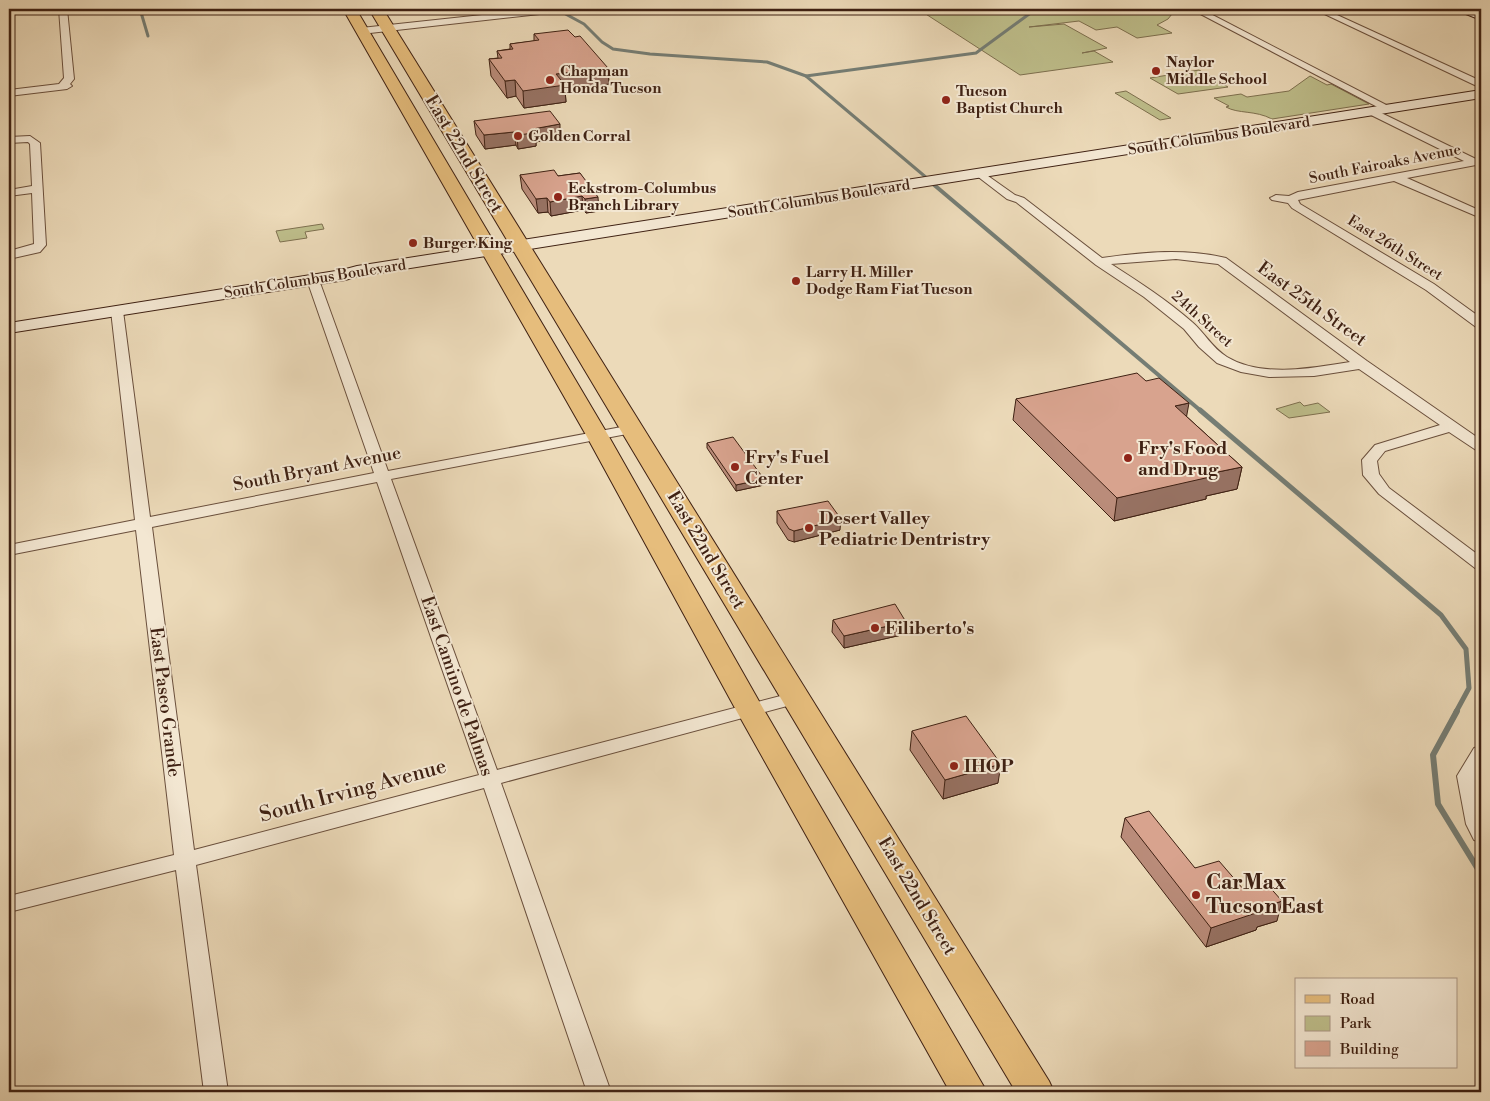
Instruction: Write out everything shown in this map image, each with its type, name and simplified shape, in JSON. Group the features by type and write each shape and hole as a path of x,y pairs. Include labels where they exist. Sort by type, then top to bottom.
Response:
{"main road":[{"name":"East 22nd Street","path":"349,9 597,435 750,710 969,1092"},
{"name":"East 22nd Street","path":"376,9 1036,1092"}],"street":[{"path":"9,93 65,85 69,79 63,9"},
{"path":"361,31 558,9"},
{"path":"1195,9 1389,109"},
{"path":"1318,9 1481,85"},
{"path":"1465,9 1481,16"},
{"name":"South Columbus Boulevard","path":"9,328 489,250 1481,94"},
{"path":"1372,111 1476,162"},
{"path":"9,140 34,139 36,142 40,245 36,249 9,255"},
{"name":"South Fairoaks Avenue","path":"1276,198 1292,200 1298,195 1476,162"},
{"name":"24th Street","path":"984,173 1011,197 1020,200 1100,262 1148,294 1189,326 1213,353 1232,364 1269,373 1314,372 1362,364"},
{"path":"1395,177 1481,215"},
{"path":"9,193 37,189"},
{"name":"East 26th Street","path":"1292,200 1296,206 1430,287 1481,324"},
{"name":"East 25th Street","path":"1100,262 1176,255 1202,256 1222,261 1362,364 1481,447"},
{"name":"East Camino de Palmas","path":"313,280 490,778 599,1092"},
{"name":"East Paseo Grande","path":"117,311 142,523 216,1092"},
{"path":"1452,426 1380,448 1369,460 1371,475 1384,491 1481,565"},
{"name":"South Bryant Avenue","path":"9,550 632,429"},
{"name":"South Irving Avenue","path":"9,904 185,861 490,778 796,698"},
{"path":"1481,753 1467,776 1476,824 1481,835"}],"green space":[{"path":"918,9 1176,9 1168,19 1157,25 1172,33 1137,38 1117,27 1096,30 1079,21 1029,27 1064,24 1107,48 1082,53 1094,51 1113,62 1020,75"},
{"path":"1199,70 1228,87 1178,94 1150,78"},
{"path":"1310,76 1327,85 1331,84 1369,104 1272,119 1259,114 1236,111 1226,107 1229,106 1214,98 1241,94 1247,97 1289,91"},
{"path":"1126,91 1171,118 1160,120 1115,93"},
{"path":"322,224 324,229 305,232 307,238 280,242 276,231"},
{"path":"1300,402 1304,406 1318,403 1330,412 1289,418 1276,409"}],"building":[{"path":"568,30 575,37 580,36 608,68 556,74 565,85 523,91 515,80 505,81 489,59 502,58 497,51 513,49 510,44 539,40 534,34"},
{"path":"550,111 560,124 533,129 535,133 517,135 514,132 484,135 474,121"},
{"path":"554,170 558,176 580,173 598,197 585,199 582,196 550,202 547,198 536,199 520,175"},
{"name":"Fry's Food and Drug","path":"1137,373 1146,381 1159,378 1189,403 1175,406 1242,467 1208,474 1210,477 1117,498 1016,399"},
{"name":"Fry's Fuel Center","path":"733,437 764,479 736,485 707,443"},
{"path":"828,501 841,519 794,531 789,529 777,511"},
{"path":"895,604 906,622 844,636 833,620"},
{"path":"966,716 1001,764 945,780 912,731"},
{"path":"1149,811 1195,868 1219,861 1244,890 1266,883 1282,901 1260,909 1262,911 1211,928 1125,818"}],"waterway":[{"path":"140,9 148,36"},
{"path":"806,76 976,53 1036,9"},
{"path":"560,11 584,24 602,42 613,49 650,54 767,62 806,76"},
{"path":"806,76 928,179"},
{"path":"926,178 1201,411"},
{"path":"1200,410 1441,615 1466,649 1469,688 1456,712"},
{"path":"1457,711 1433,755 1438,804 1481,874"}],"place":[{"name":"Naylor Middle School","path":"1156,71"},
{"name":"Chapman Honda Tucson","path":"550,80"},
{"name":"Tucson Baptist Church","path":"946,100"},
{"name":"Golden Corral","path":"518,136"},
{"name":"Eckstrom-Columbus Branch Library","path":"558,197"},
{"name":"Burger King","path":"413,243"},
{"name":"Larry H. Miller Dodge Ram Fiat Tucson","path":"796,281"},
{"name":"Fry's Food and Drug","path":"1128,458"},
{"name":"Fry's Fuel Center","path":"735,467"},
{"name":"Desert Valley Pediatric Dentristry","path":"809,528"},
{"name":"Filiberto's","path":"875,628"},
{"name":"IHOP","path":"954,766"},
{"name":"CarMax Tucson East","path":"1196,895"}]}
